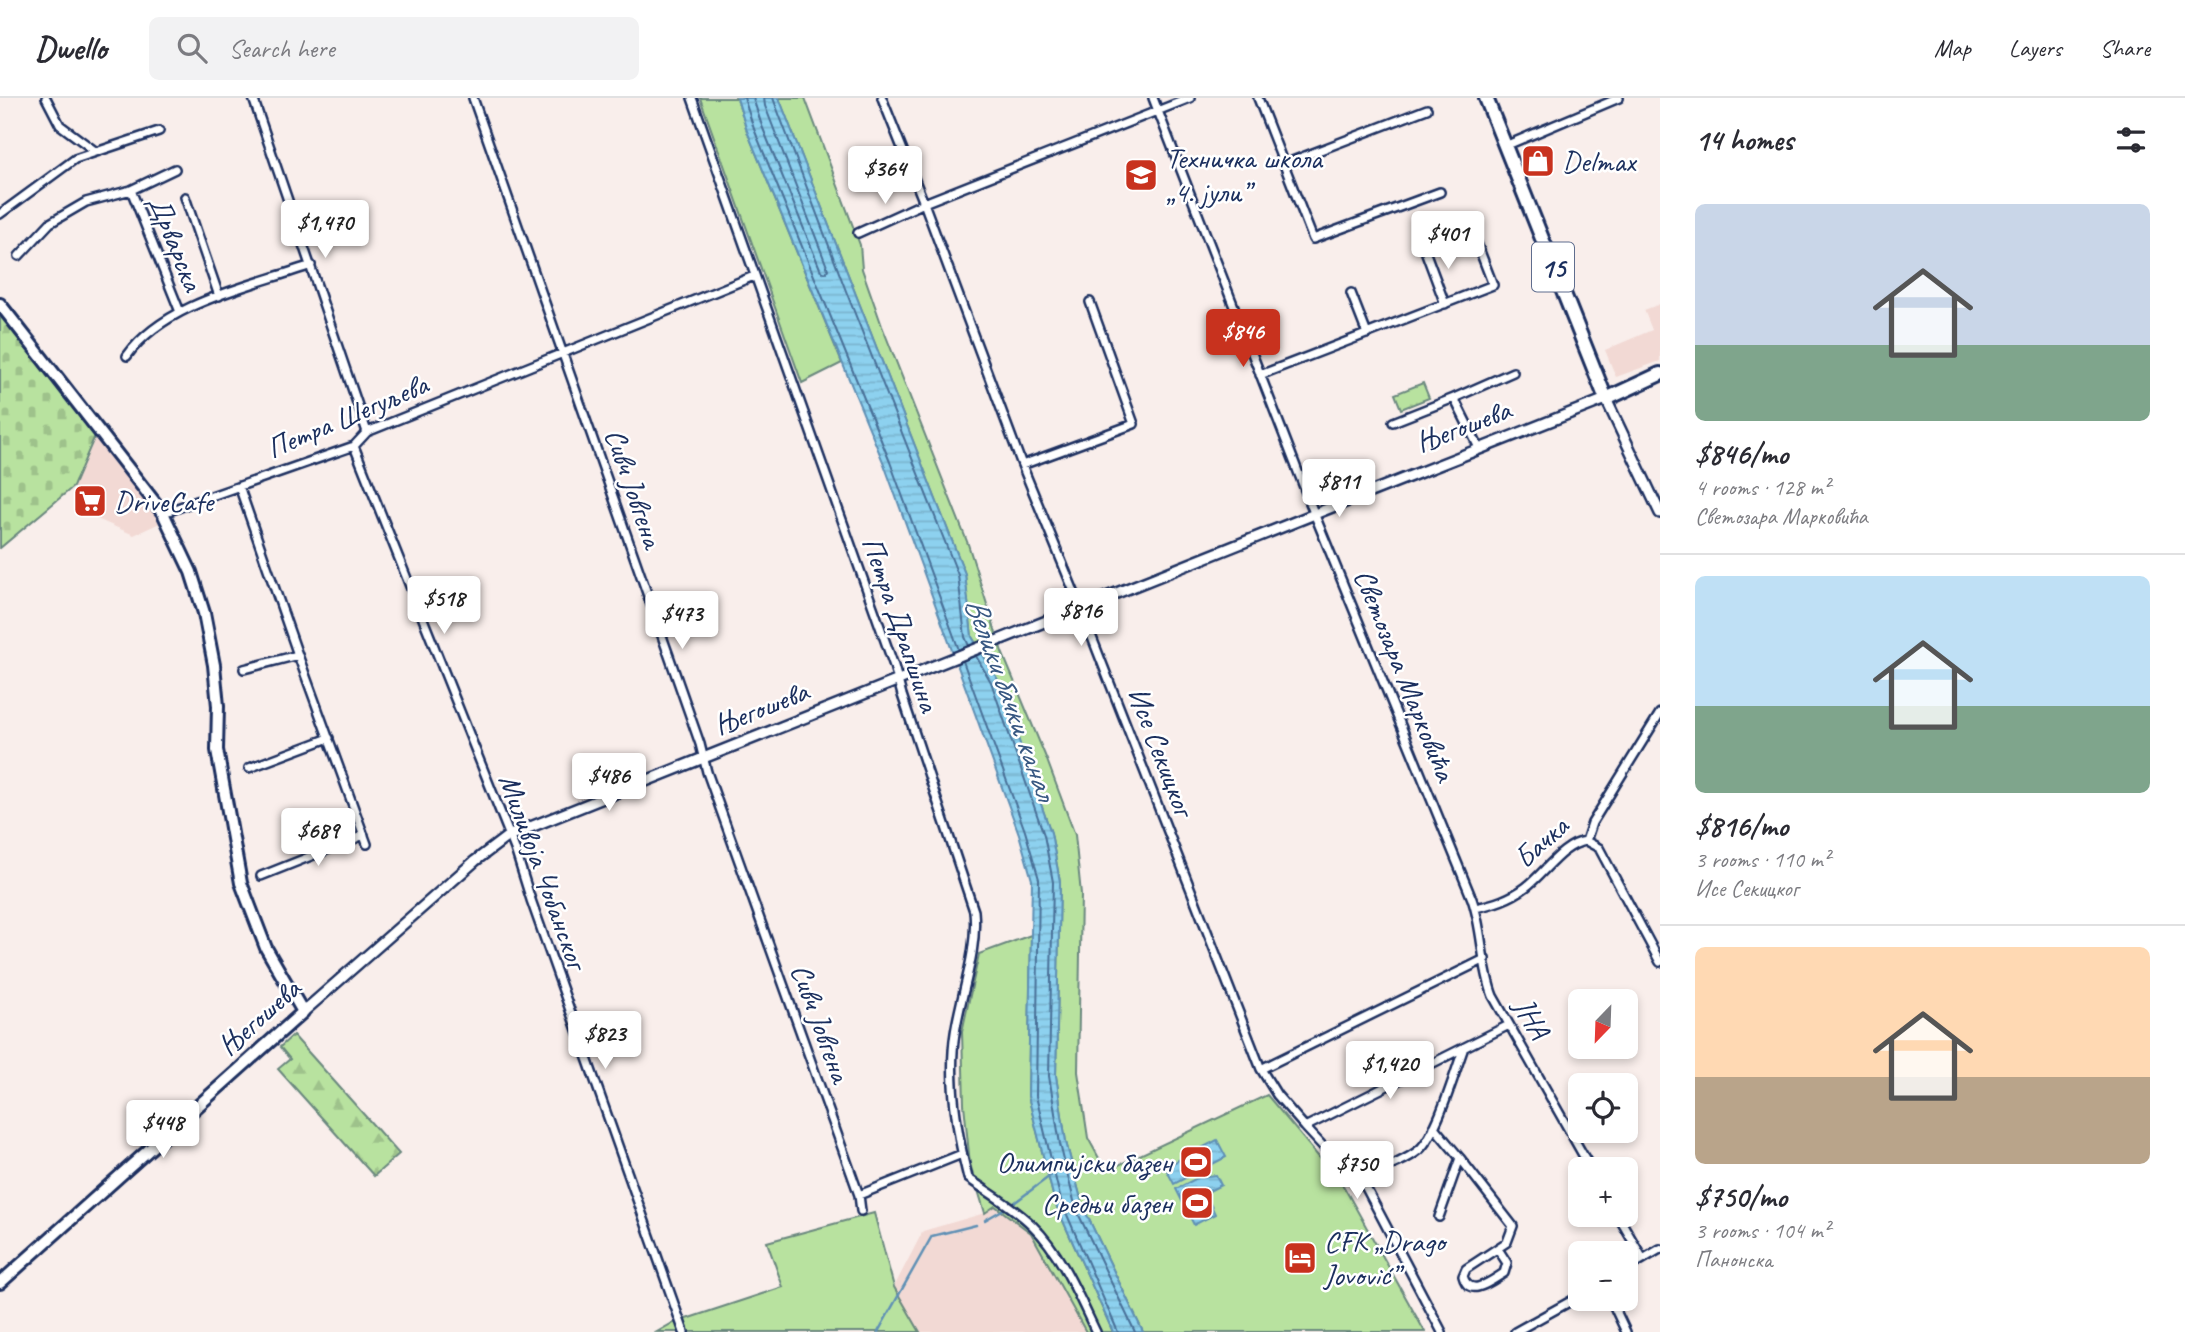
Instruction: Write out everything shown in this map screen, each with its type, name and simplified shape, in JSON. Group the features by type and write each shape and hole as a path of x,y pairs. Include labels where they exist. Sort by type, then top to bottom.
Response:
{"main road":[{"name":"15","path":"1486,98 1606,399"},
{"path":"0,304 163,513 191,572 204,612 214,664 218,706 217,750 241,883 266,948 303,1012"},
{"name":"Његошева","path":"1606,399 1660,374"},
{"name":"Његошева","path":"0,1283 303,1012"}],"street":[{"path":"46,98 60,125 95,151"},
{"path":"253,98 367,432"},
{"name":"Сивч Јовгена","path":"473,98 859,1195 861,1212"},
{"name":"Петра Драпшина","path":"692,98 899,681 974,911 974,935 955,1032 954,1074 962,1154 968,1178 1022,1216 1046,1241 1096,1332"},
{"name":"Исе Секицког","path":"882,98 1022,465 1261,1069 1305,1127 1331,1155 1359,1178"},
{"name":"Светозара Марковића","path":"1153,98 1314,513 1475,908 1485,959"},
{"path":"858,233 924,203 1189,98"},
{"path":"1258,98 1313,239 1440,192"},
{"path":"1506,146 1619,98"},
{"path":"1284,164 1427,109"},
{"path":"0,214 75,159 159,131"},
{"path":"19,256 50,223 86,202 131,190 175,169"},
{"name":"Дрварска","path":"131,190 180,312"},
{"path":"185,197 219,296"},
{"path":"1260,374 1493,285 1473,233"},
{"path":"1424,248 1445,304"},
{"path":"127,356 135,346 180,312 312,265"},
{"name":"Петра Шегуљева","path":"163,513 354,446 367,432 754,276"},
{"path":"1351,293 1367,334"},
{"path":"1022,465 1134,424 1090,302"},
{"path":"1394,422 1513,372"},
{"path":"1454,398 1479,448"},
{"path":"1606,399 1660,513"},
{"name":"Његошева","path":"303,1012 475,861 508,836 1606,399"},
{"name":"Миливоја Чобанског","path":"354,446 515,849 684,1332"},
{"path":"239,486 367,844"},
{"path":"244,669 298,655"},
{"name":"Бачка","path":"1475,908 1497,903 1517,893 1573,845 1586,841 1592,823 1660,713"},
{"path":"249,768 329,737"},
{"path":"261,876 364,835"},
{"path":"1586,841 1599,848 1660,962"},
{"path":"1261,1069 1485,959"},
{"name":"ЈНА","path":"1485,959 1491,989 1509,1025 1584,1157"},
{"path":"1305,1127 1509,1025"},
{"path":"1442,1332 1359,1178 1417,1152 1427,1140 1463,1049"},
{"path":"1434,1127 1513,1227 1509,1238 1498,1249 1466,1269 1463,1276 1466,1285 1479,1287 1504,1273 1508,1265 1498,1249"},
{"path":"859,1195 962,1154"},
{"path":"1439,1217 1460,1158"},
{"path":"1625,1227 1643,1259"},
{"path":"1638,1262 1660,1249"},
{"path":"1515,1332 1568,1303"},
{"path":"1616,1311 1626,1332"}],"shaded area":[{"path":"1660,304 1660,361 1616,377 1605,350 1652,330 1644,310"},
{"path":"95,436 162,522 134,535 97,519 73,487"},
{"path":"995,1206 1031,1233 1086,1332 920,1332 894,1287 923,1231 985,1213"}],"green space":[{"path":"700,98 737,98 747,131 842,363 802,383"},
{"path":"779,98 805,98 860,245 862,269 882,326 968,544 1002,652 1075,835 1081,894 1078,1072 1088,1138 1106,1171 1267,1095 1344,1187 1425,1332 1143,1332 1083,1207 1066,1142 1056,1076 1060,882 1051,833 997,679 972,637 965,574"},
{"path":"0,316 95,436 73,487 0,548"},
{"path":"1423,383 1429,398 1401,409 1395,394"},
{"path":"1031,935 1028,1096 1055,1203 1113,1332 1086,1332 1031,1233 995,1206 985,1213 970,1164 964,1104 962,1032 979,954"},
{"path":"293,1035 399,1154 374,1176 278,1069 290,1059 280,1047"},
{"path":"874,1213 894,1287 920,1332 657,1332 671,1324 783,1287 767,1242"}],"water":[{"path":"737,98 779,98 965,574 972,637 997,678 1051,833 1060,882 1056,1076 1066,1142 1083,1207 1143,1332 1113,1332 1055,1203 1028,1096 1032,880 1019,834 884,464 747,131"},
{"name":"Олимпијски базен","path":"1217,1140 1226,1157 1174,1184 1165,1167"},
{"name":"Средњи базен","path":"1216,1175 1221,1185 1205,1193 1215,1214 1194,1225 1176,1189 1199,1177"}],"waterway":[{"path":"1014,1203 1050,1176"},
{"path":"985,1220 1004,1209"},
{"path":"878,1332 932,1236 976,1225"}],"place":[{"name":"Delmax","path":"1538,161"},
{"name":"Техничка школа „4. јули”","path":"1141,175"},
{"name":"DriveCafe","path":"90,501"},
{"name":"Олимпијски базен","path":"1196,1162"},
{"name":"Средњи базен","path":"1197,1203"},
{"name":"CFK „Drago Jovović”","path":"1300,1258"}],"water label":[{"name":"Велики бачки канал","path":"1011,698"}]}
